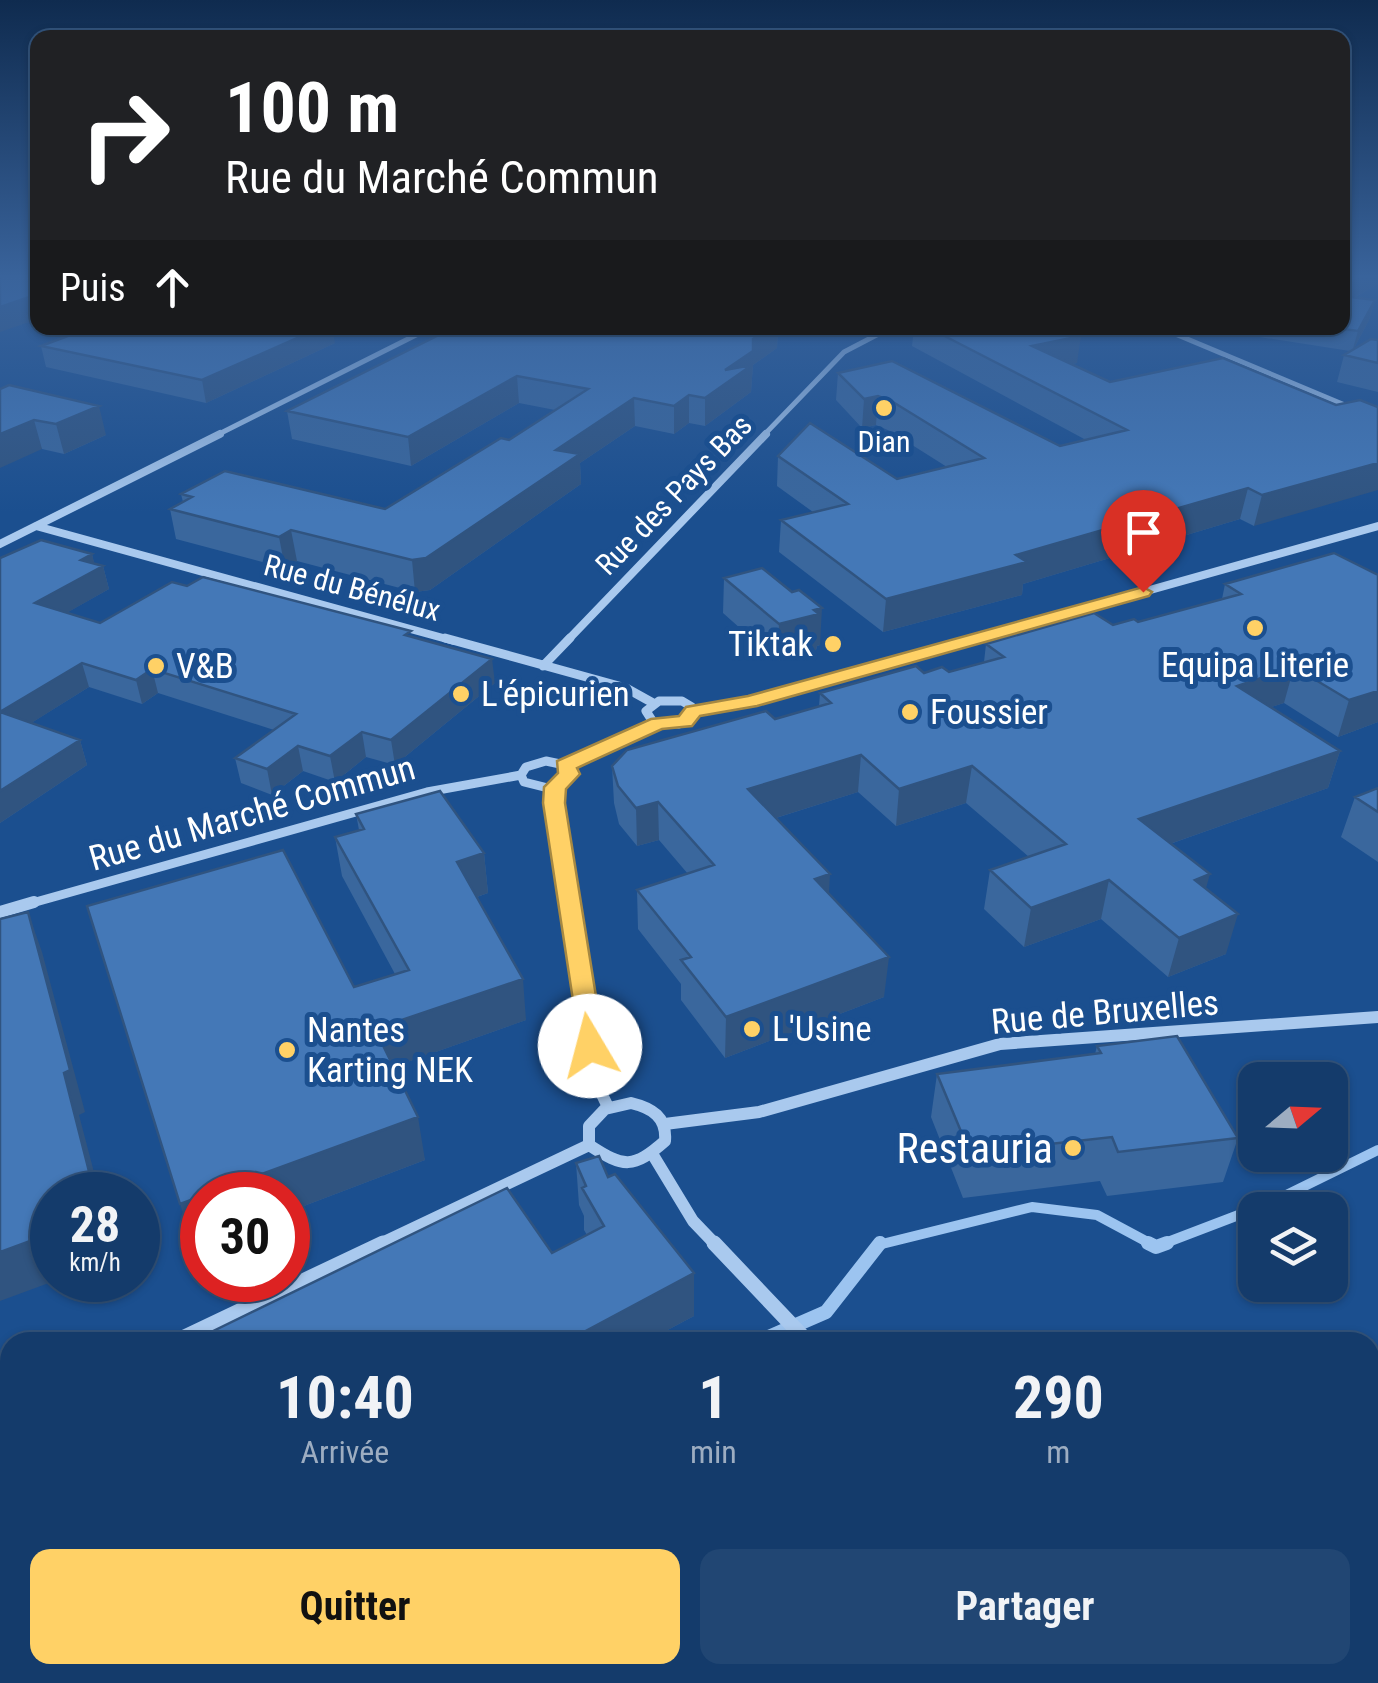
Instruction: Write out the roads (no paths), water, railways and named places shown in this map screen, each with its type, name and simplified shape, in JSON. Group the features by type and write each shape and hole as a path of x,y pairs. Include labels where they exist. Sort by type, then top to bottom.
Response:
{"street":[{"path":"0,544 377,355"},
{"name":"Rue des Pays Bas","path":"544,666 842,355"},
{"path":"1224,355 1378,419"},
{"name":"Rue du Bénélux","path":"36,526 626,688 653,703 674,700 693,711"},
{"path":"520,775 528,785 555,787 567,779 565,766 658,723 679,724 693,711 750,702 1378,526"},
{"path":"1301,548 1316,556"},
{"path":"653,703 646,714 658,723"},
{"name":"Rue du Marché Commun","path":"0,912 427,792 520,775 538,762 565,766"},
{"path":"555,787 596,1080 608,1107"},
{"name":"Rue de Bruxelles","path":"665,1124 759,1112 1000,1044 1378,1017"},
{"path":"642,1105 665,1124 665,1141 652,1156 617,1163 589,1145 592,1119 608,1107 642,1105"},
{"path":"195,1332 589,1145"},
{"path":"652,1156 693,1221 798,1332"}],"waterway":[{"path":"1160,1245 1270,1203 1378,1150"},
{"path":"879,1245 1032,1207 1097,1215 1153,1245"},
{"path":"1148,1243 1156,1247 1167,1243"},
{"path":"780,1332 826,1312 879,1245"}],"place":[{"name":"Dian","path":"884,408"},
{"name":"Equipa Literie","path":"1255,628"},
{"name":"Tiktak","path":"833,644"},
{"name":"V&B","path":"156,666"},
{"name":"L'épicurien","path":"461,694"},
{"name":"Foussier","path":"910,712"},
{"name":"L'Usine","path":"752,1029"},
{"name":"Nantes Karting NEK","path":"287,1050"},
{"name":"Restauria","path":"1073,1148"}]}
